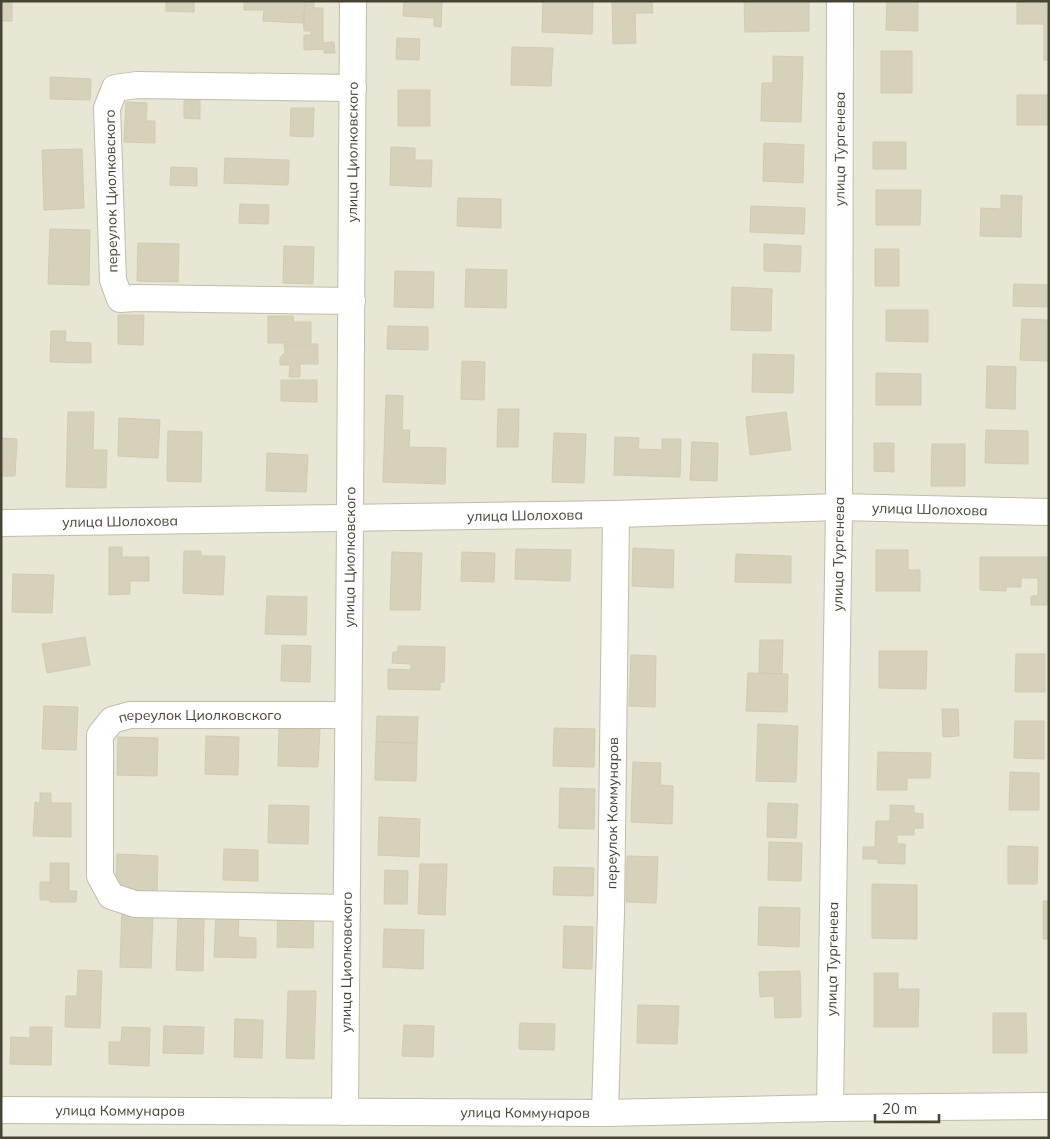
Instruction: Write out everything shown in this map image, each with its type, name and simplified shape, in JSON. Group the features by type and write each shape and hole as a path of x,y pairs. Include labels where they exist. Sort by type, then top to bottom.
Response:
{"street":[{"name":"улица Циолковского","path":"345,1112 351,518 353,1"},
{"name":"улица Тургенева","path":"830,1108 839,507 840,1"},
{"name":"переулок Циолковского","path":"352,301 120,298 113,280 107,108 114,88 137,86 353,88"},
{"name":"улица Шолохова","path":"1,523 616,514 839,507 1049,512"},
{"name":"переулок Коммунаров","path":"605,1113 611,912 616,514"},
{"name":"переулок Циолковского","path":"347,908 135,904 111,896 100,876 100,735 112,720 130,715 348,715"},
{"name":"улица Коммунаров","path":"1,1110 605,1113 1049,1106"}],"shaded area":[{"path":"1,1 1049,1 1049,1138 1,1138"}],"building":[{"path":"1,1 12,1 12,21 1,21"},
{"path":"166,1 194,1 194,12 166,11"},
{"path":"244,1 305,1 304,23 263,21 264,10 244,10"},
{"path":"305,1 314,1 314,8 323,8 323,43 334,42 335,53 324,53 324,49 304,50 304,35 311,35 311,31 304,31 303,12 306,12"},
{"path":"404,1 442,1 441,27 434,26 434,18 403,16"},
{"path":"543,1 593,1 592,34 542,32"},
{"path":"612,1 652,1 653,13 635,13 636,43 613,44"},
{"path":"744,1 809,1 809,31 745,32"},
{"path":"887,1 918,1 918,31 886,30"},
{"path":"1017,1 1049,1 1049,60 1044,60 1044,24 1017,24"},
{"path":"397,38 420,39 419,60 396,59"},
{"path":"512,47 553,48 551,86 511,85"},
{"path":"881,51 912,51 912,93 881,93"},
{"path":"773,56 803,57 801,122 761,121 762,83 773,83"},
{"path":"50,77 91,79 90,100 50,99"},
{"path":"398,90 430,90 430,126 398,126"},
{"path":"1017,95 1048,95 1048,125 1017,125"},
{"path":"184,100 200,100 200,119 184,118"},
{"path":"126,102 147,103 146,121 155,121 155,143 124,142"},
{"path":"291,108 314,108 313,137 290,136"},
{"path":"873,142 906,142 906,169 873,169"},
{"path":"764,143 804,145 803,183 763,181"},
{"path":"391,147 415,148 415,160 432,160 431,187 390,185"},
{"path":"82,149 84,208 44,210 42,150"},
{"path":"225,158 289,160 288,185 224,183"},
{"path":"171,167 197,168 197,186 170,185"},
{"path":"876,190 921,190 920,225 876,225"},
{"path":"1001,195 1022,196 1021,237 980,236 981,208 1001,209"},
{"path":"458,198 501,199 501,228 457,226"},
{"path":"240,204 269,205 268,224 239,223"},
{"path":"751,206 805,208 804,234 750,232"},
{"path":"50,229 90,230 89,285 48,284"},
{"path":"138,243 179,244 178,282 137,281"},
{"path":"764,244 801,246 800,272 764,271"},
{"path":"284,246 314,247 313,284 283,283"},
{"path":"875,249 899,249 899,286 875,286"},
{"path":"466,269 507,270 506,308 465,307"},
{"path":"395,271 434,272 433,308 394,307"},
{"path":"1014,284 1049,285 1049,307 1013,306"},
{"path":"732,287 772,289 771,331 731,330"},
{"path":"886,310 928,310 928,342 886,341"},
{"path":"118,315 144,315 143,345 118,344"},
{"path":"268,316 293,316 294,322 311,322 311,343 268,343"},
{"path":"1022,319 1049,320 1049,361 1020,360"},
{"path":"388,326 428,327 428,350 387,349"},
{"path":"51,331 66,331 65,342 91,343 91,363 50,362"},
{"path":"284,344 318,344 318,364 300,364 300,377 289,377 290,365 280,365 280,358 285,352"},
{"path":"753,354 794,355 793,393 752,392"},
{"path":"462,361 485,362 484,400 461,399"},
{"path":"987,366 1016,367 1015,409 986,408"},
{"path":"876,373 921,374 921,405 876,405"},
{"path":"281,380 317,380 317,402 281,401"},
{"path":"386,395 403,396 402,430 410,430 409,447 446,448 445,484 383,482"},
{"path":"498,409 519,409 518,447 497,447"},
{"path":"68,412 94,412 93,450 107,450 106,488 66,487"},
{"path":"786,412 791,450 750,455 746,417"},
{"path":"119,418 160,420 158,458 118,456"},
{"path":"986,430 1028,431 1028,464 985,463"},
{"path":"168,431 202,432 201,482 167,481"},
{"path":"554,433 586,434 584,483 552,482"},
{"path":"615,437 639,438 638,449 662,450 662,439 681,439 680,477 614,475"},
{"path":"1,438 17,439 15,476 1,476"},
{"path":"692,442 718,443 717,481 690,480"},
{"path":"874,443 894,443 894,472 874,471"},
{"path":"932,444 965,444 965,486 931,486"},
{"path":"267,453 308,455 306,492 266,491"},
{"path":"109,547 122,547 122,557 149,557 149,581 130,581 130,594 109,595"},
{"path":"633,548 674,550 673,588 632,586"},
{"path":"516,549 571,550 570,581 515,579"},
{"path":"876,550 908,550 908,570 920,570 920,591 876,591"},
{"path":"184,551 201,551 201,556 225,556 223,595 183,593"},
{"path":"392,552 422,553 420,610 390,610"},
{"path":"462,552 495,553 494,582 461,581"},
{"path":"736,554 791,556 791,583 735,582"},
{"path":"980,557 1049,557 1049,602 1047,602 1047,605 1031,605 1031,596 1038,596 1038,578 1021,578 1021,587 1006,587 1006,591 980,590"},
{"path":"13,574 54,575 52,613 12,612"},
{"path":"267,596 307,597 306,635 265,634"},
{"path":"85,637 90,665 47,673 42,644"},
{"path":"760,640 783,640 782,674 759,673"},
{"path":"282,645 311,646 310,682 281,681"},
{"path":"398,646 445,647 444,682 440,682 440,690 388,689 388,669 411,670 411,664 392,663 393,652 398,652"},
{"path":"879,651 927,651 926,689 879,688"},
{"path":"1016,654 1045,654 1045,692 1015,692"},
{"path":"631,655 656,656 655,707 629,706"},
{"path":"748,673 788,674 787,712 746,711"},
{"path":"44,706 78,707 76,750 42,749"},
{"path":"942,709 958,709 959,736 943,737"},
{"path":"377,716 418,717 417,743 376,742"},
{"path":"1015,721 1044,721 1044,759 1014,758"},
{"path":"758,724 798,726 796,782 756,781"},
{"path":"279,728 320,729 318,767 278,766"},
{"path":"554,728 595,729 594,767 553,766"},
{"path":"206,736 239,737 238,775 205,774"},
{"path":"118,737 158,738 157,776 117,775"},
{"path":"376,742 417,743 416,781 375,780"},
{"path":"878,752 931,753 930,778 907,778 907,790 877,790"},
{"path":"633,762 661,763 660,785 673,786 672,824 631,822"},
{"path":"1010,772 1039,773 1039,810 1009,810"},
{"path":"560,788 595,789 594,829 559,828"},
{"path":"40,793 51,793 51,803 71,803 71,837 33,836 35,802 40,803"},
{"path":"768,803 798,804 796,838 767,837"},
{"path":"269,805 309,806 308,844 268,843"},
{"path":"890,805 914,806 914,813 923,814 923,828 914,828 914,835 897,835 897,844 905,844 905,864 878,863 878,859 863,859 863,847 875,847 876,821 890,821"},
{"path":"379,817 420,819 419,857 378,855"},
{"path":"769,842 802,843 801,881 768,880"},
{"path":"1008,846 1038,847 1037,884 1008,884"},
{"path":"224,849 258,850 258,881 223,880"},
{"path":"117,854 158,856 157,894 116,893"},
{"path":"627,856 658,857 656,903 626,902"},
{"path":"50,863 69,863 69,891 77,891 76,902 40,900 40,882 50,882"},
{"path":"420,864 447,864 445,915 418,914"},
{"path":"554,867 594,868 593,896 553,895"},
{"path":"385,870 408,871 407,904 384,904"},
{"path":"872,884 917,885 917,939 872,938"},
{"path":"1043,901 1049,901 1049,939 1043,939"},
{"path":"759,907 800,908 799,947 758,945"},
{"path":"122,909 153,910 151,968 120,967"},
{"path":"278,909 314,910 313,948 277,947"},
{"path":"216,915 239,916 238,937 256,938 256,958 214,957"},
{"path":"178,918 204,919 203,971 176,970"},
{"path":"564,926 593,927 592,969 563,968"},
{"path":"384,929 424,930 423,969 383,967"},
{"path":"78,970 102,971 100,1028 65,1027 66,996 77,996"},
{"path":"800,971 801,1017 775,1018 774,996 760,997 759,972"},
{"path":"874,973 898,973 898,989 919,989 918,1027 874,1027"},
{"path":"288,991 316,991 314,1059 286,1058"},
{"path":"638,1005 679,1006 677,1044 637,1043"},
{"path":"993,1013 1026,1013 1027,1053 993,1053"},
{"path":"235,1019 263,1020 262,1058 234,1057"},
{"path":"520,1023 555,1024 554,1050 519,1049"},
{"path":"404,1025 434,1026 433,1057 402,1056"},
{"path":"164,1026 204,1027 203,1054 163,1053"},
{"path":"30,1027 52,1027 51,1065 10,1064 11,1037 30,1038"},
{"path":"122,1027 150,1028 149,1066 109,1064 109,1042 121,1042"}]}
